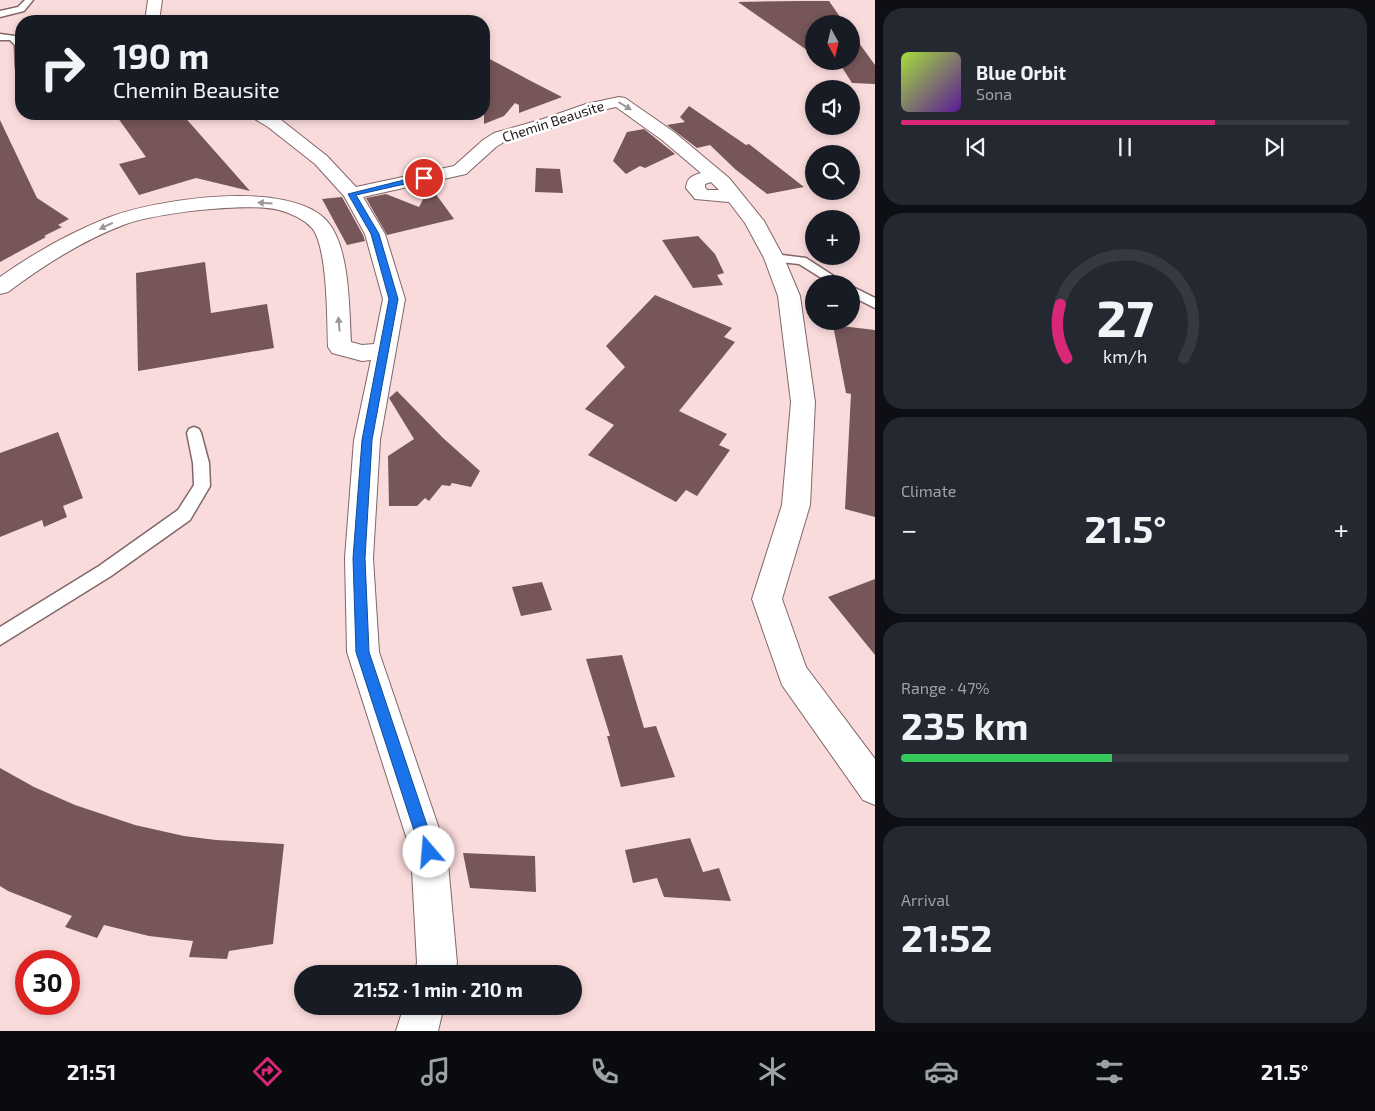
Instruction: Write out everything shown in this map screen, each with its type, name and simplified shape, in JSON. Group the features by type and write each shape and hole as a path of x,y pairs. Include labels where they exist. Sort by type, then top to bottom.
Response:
{"street":[{"path":"153,15 155,0"},
{"name":"Chemin Beausite","path":"352,194 460,170 471,164 494,140 526,127 548,123 602,104 619,102 668,136 714,174 735,197 754,221 774,258 790,296 804,402 796,505 768,600 793,675 875,788"},
{"path":"269,120 321,160 352,194 375,234 394,299 382,352 367,440 359,558 363,652 429,852 436,965"},
{"path":"0,287 19,273 87,235 120,220 158,210 248,202 278,204 302,211 321,226 333,259 340,347 362,353 382,352"},
{"path":"417,1031 421,1015"}],"lane":[{"path":"0,7 13,5 17,0"},
{"path":"0,14 21,9 28,4 29,0"},
{"path":"0,37 12,38 15,41"},
{"path":"774,258 802,261 825,275"},
{"path":"860,295 875,304"},
{"path":"0,637 105,571 184,515 202,486 201,463 194,433"}],"building":[{"path":"829,1 839,15 805,15 805,49 738,2"},
{"path":"860,44 875,65 875,84 860,83 860,80 850,80 844,70 860,70"},
{"path":"490,59 562,97 519,113 519,105 515,103 504,116 484,124 484,120 490,120"},
{"path":"689,106 746,145 749,144 804,187 767,194 735,169 710,145 697,148 667,125 685,122 680,117"},
{"path":"0,120 37,198 69,219 58,225 62,227 44,236 46,237 0,262"},
{"path":"119,120 187,120 250,191 196,178 139,195 119,164 146,157"},
{"path":"644,129 675,154 645,168 640,166 626,174 613,161 627,132"},
{"path":"536,168 560,169 563,193 535,192"},
{"path":"430,186 454,219 387,235 366,198 386,194 419,207"},
{"path":"342,197 365,241 347,245 322,199"},
{"path":"698,236 715,254 724,273 717,275 723,285 693,288 662,240"},
{"path":"205,262 211,313 267,304 274,348 138,371 136,273"},
{"path":"655,295 732,328 724,337 735,342 679,411 727,434 719,445 730,450 697,496 686,490 676,502 588,455 614,425 585,409 625,367 606,346"},
{"path":"860,328 875,330 875,517 845,509 851,394 846,393 834,330 860,330"},
{"path":"397,391 443,438 480,471 471,487 452,483 450,486 442,485 429,501 425,498 417,506 389,506 388,456 414,439 389,398"},
{"path":"58,432 83,498 63,506 67,517 44,527 42,520 0,537 0,453"},
{"path":"875,579 875,655 828,597"},
{"path":"542,582 552,610 521,616 512,587"},
{"path":"622,655 644,728 656,726 675,777 621,787 607,736 610,736 586,659"},
{"path":"0,768 34,787 75,805 135,825 184,836 284,844 273,944 229,951 227,959 189,957 193,941 149,936 104,925 97,938 65,927 72,916 8,891 0,886"},
{"path":"690,838 703,872 719,868 731,901 664,897 657,878 633,883 625,850"},
{"path":"463,853 535,856 536,892 470,888"}],"route":[{"path":"424,178 371,188 352,194 375,234 394,299 382,352 367,440 359,558 363,652 429,852"}]}
